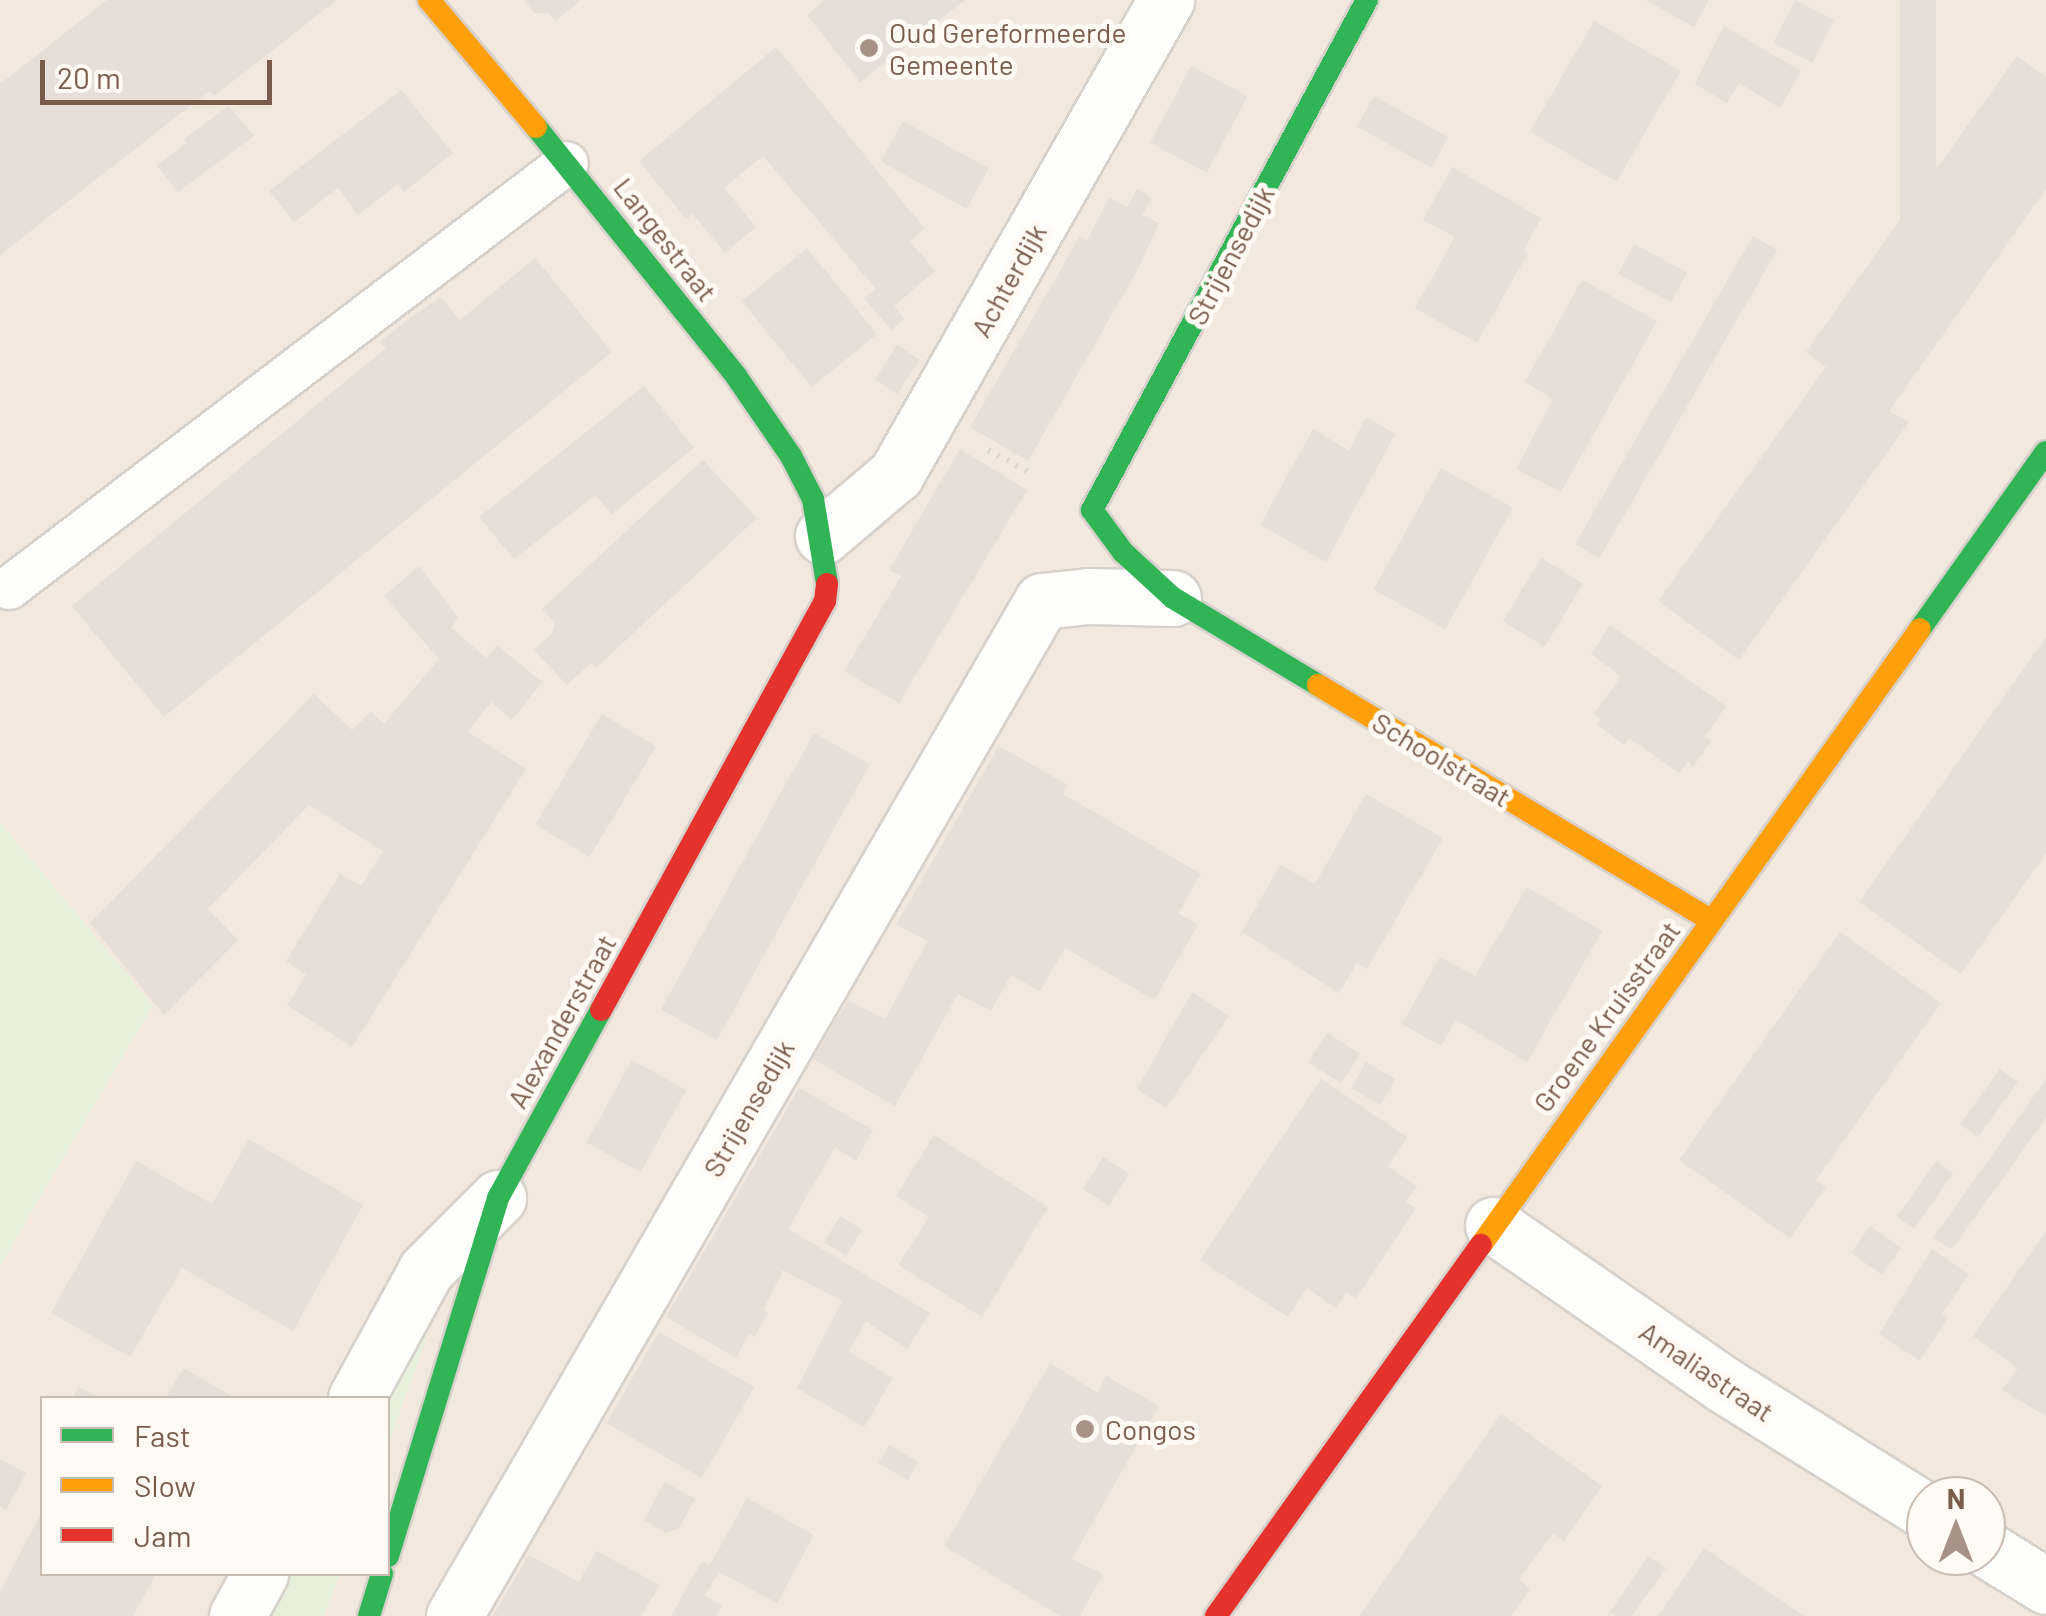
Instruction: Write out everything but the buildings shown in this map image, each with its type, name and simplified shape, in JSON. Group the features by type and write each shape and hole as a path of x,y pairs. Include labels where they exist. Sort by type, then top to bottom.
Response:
{"street":[{"name":"Langestraat","path":"429,0 568,164 736,376 792,456 813,499 823,536"},
{"name":"Achterdijk","path":"823,536 896,474 1166,0"},
{"name":"Strijensedijk","path":"1092,510 1367,0"},
{"name":"Groene Kruisstraat","path":"1216,1616 2046,452"},
{"name":"Schoolstraat","path":"1092,510 1123,552 1173,598 1712,920"},
{"name":"Alexanderstraat","path":"390,1549 498,1198 825,601 829,574 823,536"},
{"name":"Schoolstraat","path":"1042,601 1088,596 1173,598"},
{"name":"Strijensedijk","path":"454,1616 1042,601"},
{"path":"357,1396 426,1270 498,1198"},
{"name":"Amaliastraat","path":"1493,1225 1724,1385 1906,1499"},
{"path":"2006,1561 2046,1586"},
{"path":"237,1616 259,1576"},
{"path":"369,1616 381,1576"}],"lane":[{"path":"8,588 568,164"}],"path":[{"path":"980,445 1043,481"}],"shaded area":[{"path":"0,0 2046,0 2046,1616 0,1616"}],"green space":[{"path":"0,822 153,1005 0,1266"},
{"path":"447,1282 390,1439 390,1396 380,1396"},
{"path":"284,1576 339,1576 324,1616 261,1616"}],"traffic: fast":[{"path":"1318,685 1173,598 1123,552 1092,510 1367,0"},
{"path":"536,127 736,376 791,456 813,499 827,584"},
{"path":"1920,629 2046,452"},
{"path":"390,1549 498,1198 601,1010"},
{"path":"369,1616 381,1576"}],"traffic: slow":[{"path":"429,0 536,127"},
{"path":"1481,1245 1920,629"},
{"path":"1318,685 1712,921"}],"traffic: jam":[{"path":"601,1010 825,601 827,584"},
{"path":"1216,1616 1481,1245"}],"place":[{"name":"Oud Gereformeerde Gemeente","path":"869,48"},
{"name":"Congos","path":"1085,1429"}]}
